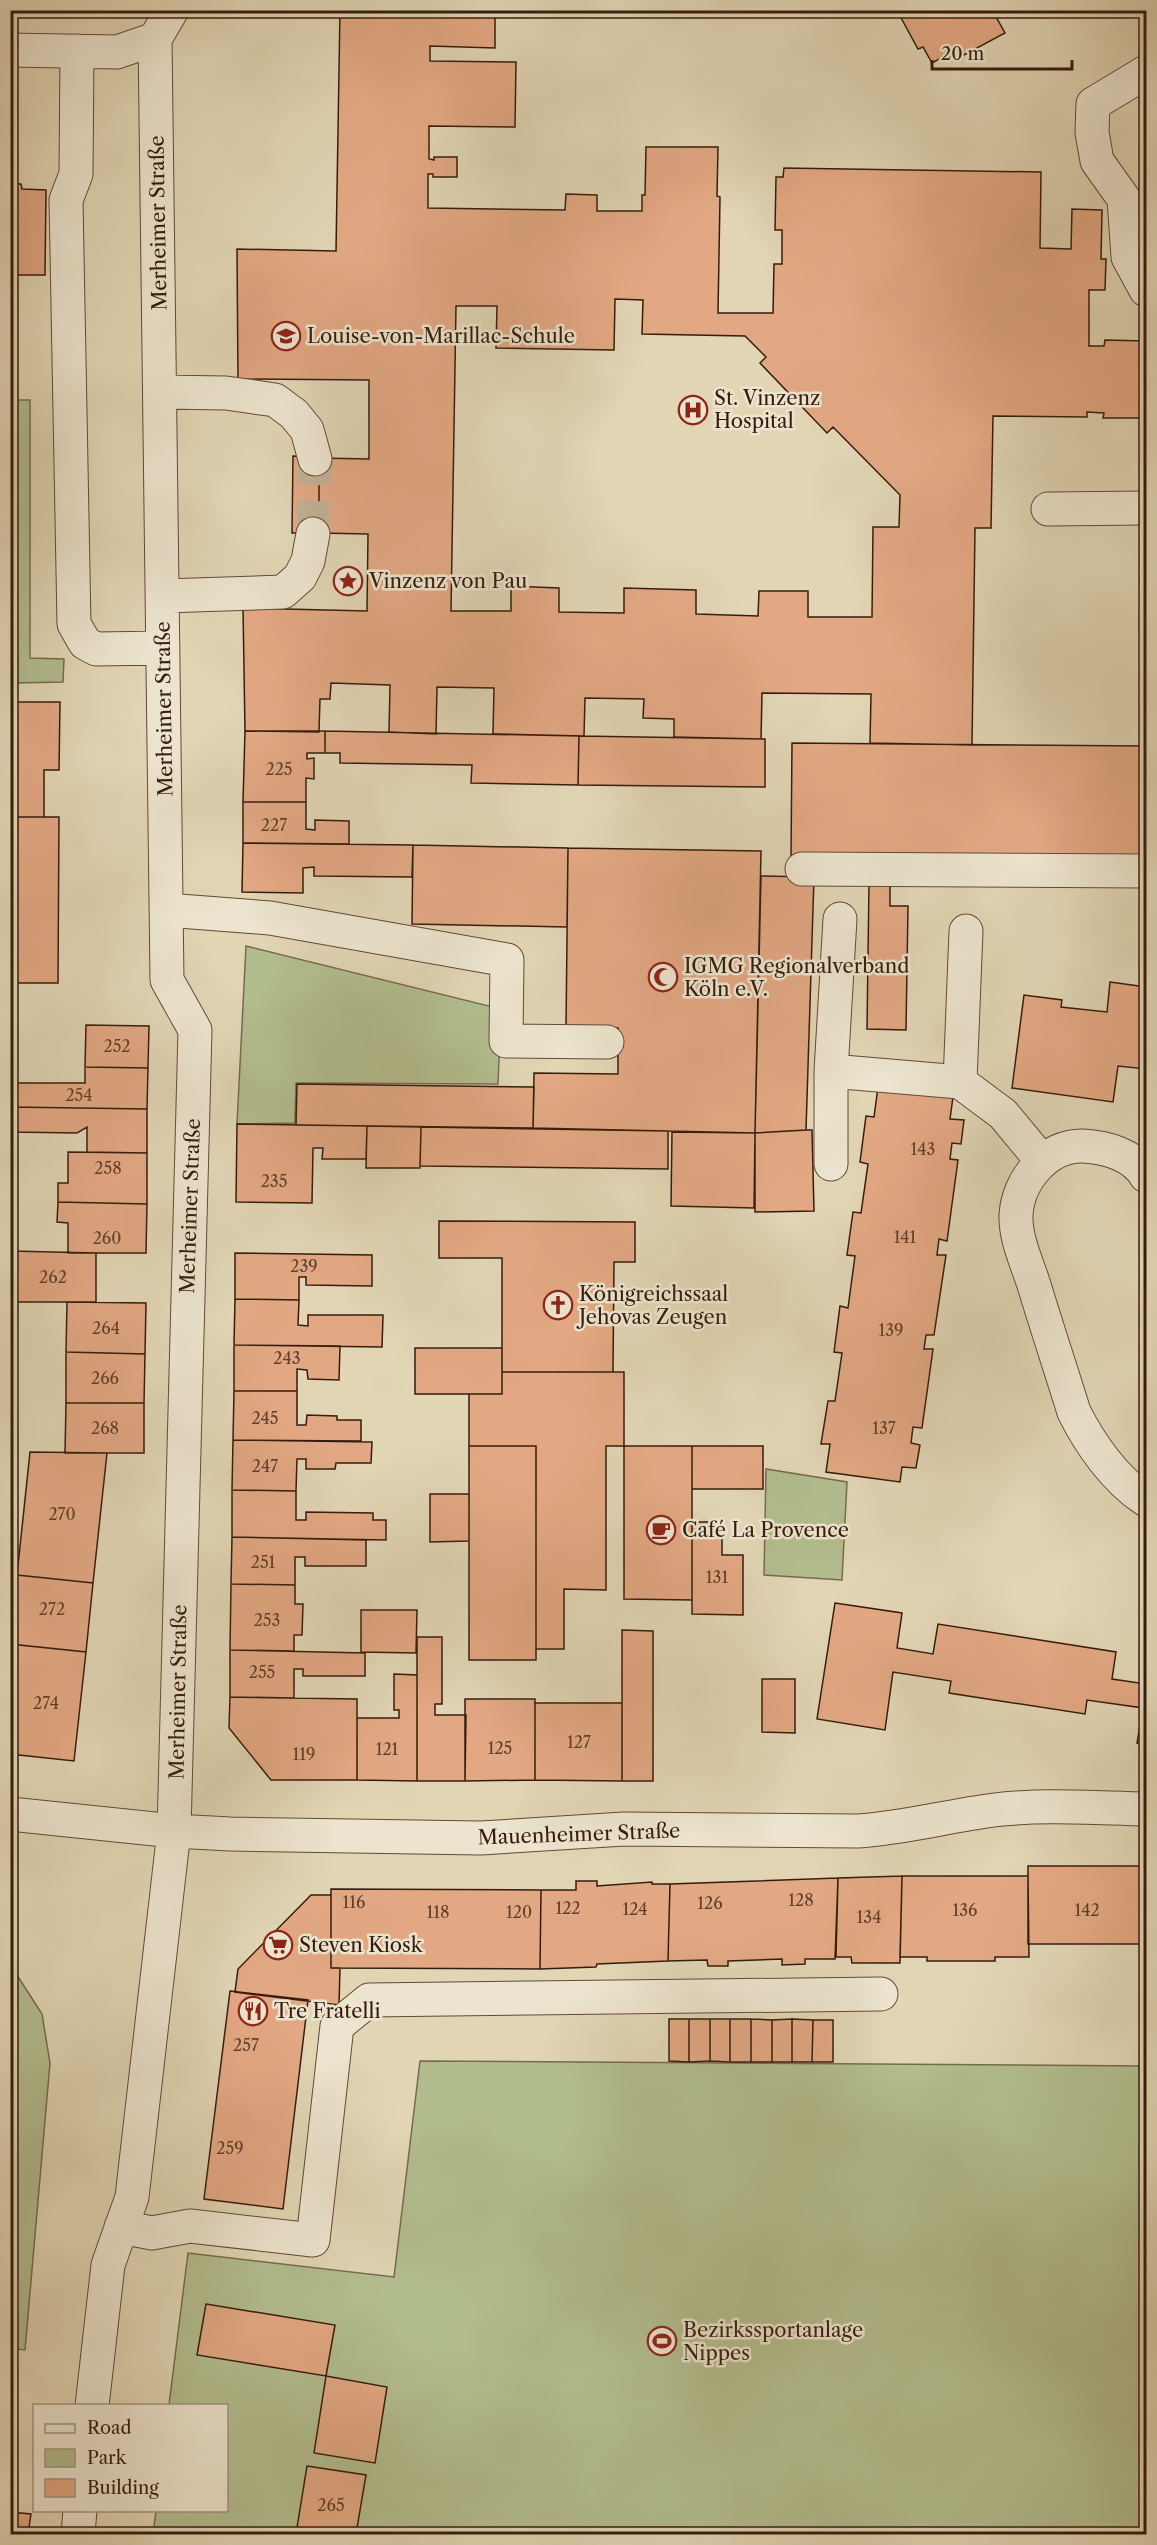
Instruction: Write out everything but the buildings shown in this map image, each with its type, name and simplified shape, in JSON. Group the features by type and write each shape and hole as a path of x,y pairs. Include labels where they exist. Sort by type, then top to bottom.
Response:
{"street":[{"path":"10,50 117,52 155,39 172,10"},
{"name":"Merheimer Straße","path":"92,2404 108,2265 132,2197 174,1831 195,1030 167,980 155,39"},
{"path":"77,51 76,174 66,200 74,624 85,643 96,649 163,648"},
{"path":"1146,72 1093,104 1092,132 1097,161 1124,199 1128,257 1146,290"},
{"path":"160,392 226,393 275,400 294,414 307,430 315,459"},
{"path":"1048,510 1146,508"},
{"path":"162,596 283,592 300,578 308,561 314,534"},
{"path":"802,869 1146,871"},
{"path":"166,910 270,918 507,960 506,1041 606,1042"},
{"path":"831,1164 831,1071 840,919"},
{"path":"960,1083 966,931"},
{"path":"831,1071 960,1083 1003,1114 1042,1161"},
{"path":"1146,1176 1133,1161 1116,1153 1095,1146 1073,1146 1042,1161 1033,1171 1019,1198 1016,1214 1022,1247 1074,1412 1086,1435 1102,1457 1126,1483 1146,1500"},
{"name":"Mauenheimer Straße","path":"10,1814 174,1831 480,1838 624,1829 858,1831 895,1828 995,1810 1146,1809"},
{"path":"121,2227 152,2233 190,2226 313,2240 337,2026 369,2000 881,1994"},
{"path":"78,2535 80,2512"}],"green space":[{"path":"11,400 30,400 30,658 64,659 63,682 11,683"},
{"path":"246,946 501,1009 498,1084 296,1083 295,1123 237,1124"},
{"path":"766,1469 847,1482 842,1580 764,1575"},
{"path":"10,1968 42,2014 50,2063 25,2350 10,2348"},
{"name":"Bezirkssportanlage Nippes","path":"420,2061 1146,2066 1146,2534 153,2534 156,2512 228,2512 228,2404 169,2404 188,2253 394,2277"}],"tunnel":[{"path":"313,534 315,459"}],"place":[{"name":"Louise-von-Marillac-Schule","path":"286,336"},
{"name":"St. Vinzenz Hospital","path":"693,410"},
{"name":"Vinzenz von Pau","path":"348,581"},
{"name":"IGMG Regionalverband Köln e.V.","path":"663,977"},
{"name":"Königreichssaal Jehovas Zeugen","path":"558,1305"},
{"name":"Café La Provence","path":"661,1530"},
{"name":"Steven Kiosk","path":"278,1945"},
{"name":"Tre Fratelli","path":"253,2011"},
{"name":"Bezirkssportanlage Nippes","path":"662,2341"}]}
